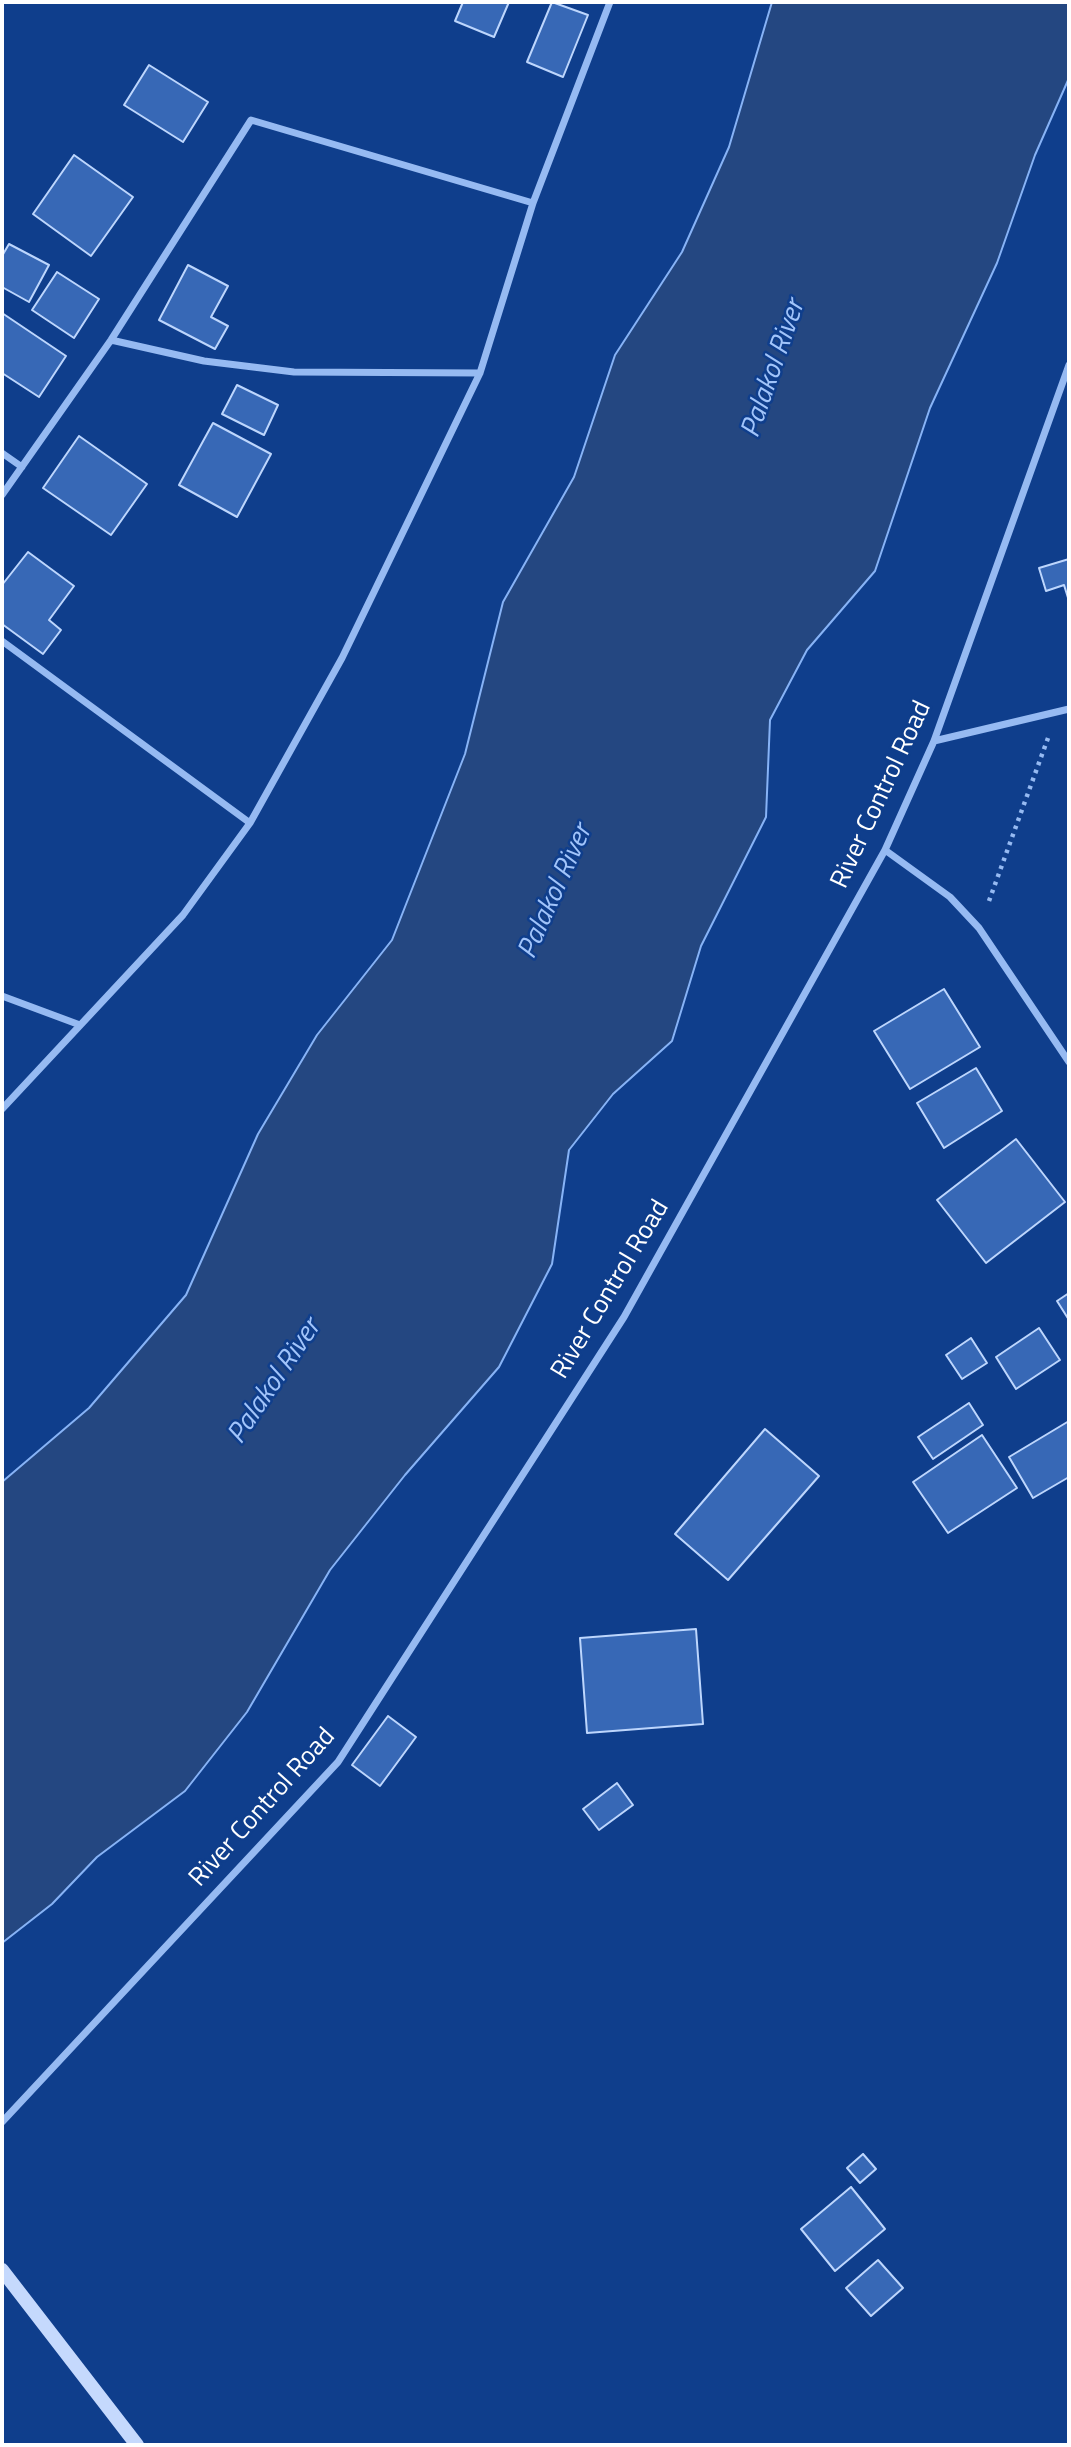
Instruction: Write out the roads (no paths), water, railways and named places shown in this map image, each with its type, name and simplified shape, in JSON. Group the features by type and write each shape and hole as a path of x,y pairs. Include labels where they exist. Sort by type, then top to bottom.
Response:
{"street":[{"path":"2,1109 183,915 250,823 342,658 480,373 533,203 610,2"},
{"path":"2,495 111,340 251,120 533,203"},
{"path":"111,340 204,361 294,372 480,373"},
{"name":"River Control Road","path":"2,2122 338,1762 624,1317 885,850 934,741 1069,365"},
{"path":"2,453 22,467"},
{"path":"2,641 250,823"},
{"path":"934,741 1069,709"},
{"path":"885,850 950,897 979,928 1069,1062"},
{"path":"2,996 80,1025"},
{"path":"2,2270 137,2445"}],"water":[{"name":"Palakol River","path":"772,2 1069,2 1069,78 1035,155 997,263 930,408 875,571 807,650 770,720 766,817 701,946 672,1041 613,1094 569,1150 552,1264 499,1367 405,1475 330,1570 247,1712 185,1791 97,1857 52,1904 2,1943 2,1482 89,1408 186,1295 258,1134 317,1035 392,940 465,754 503,602 574,477 615,355 682,252 729,147"}]}
